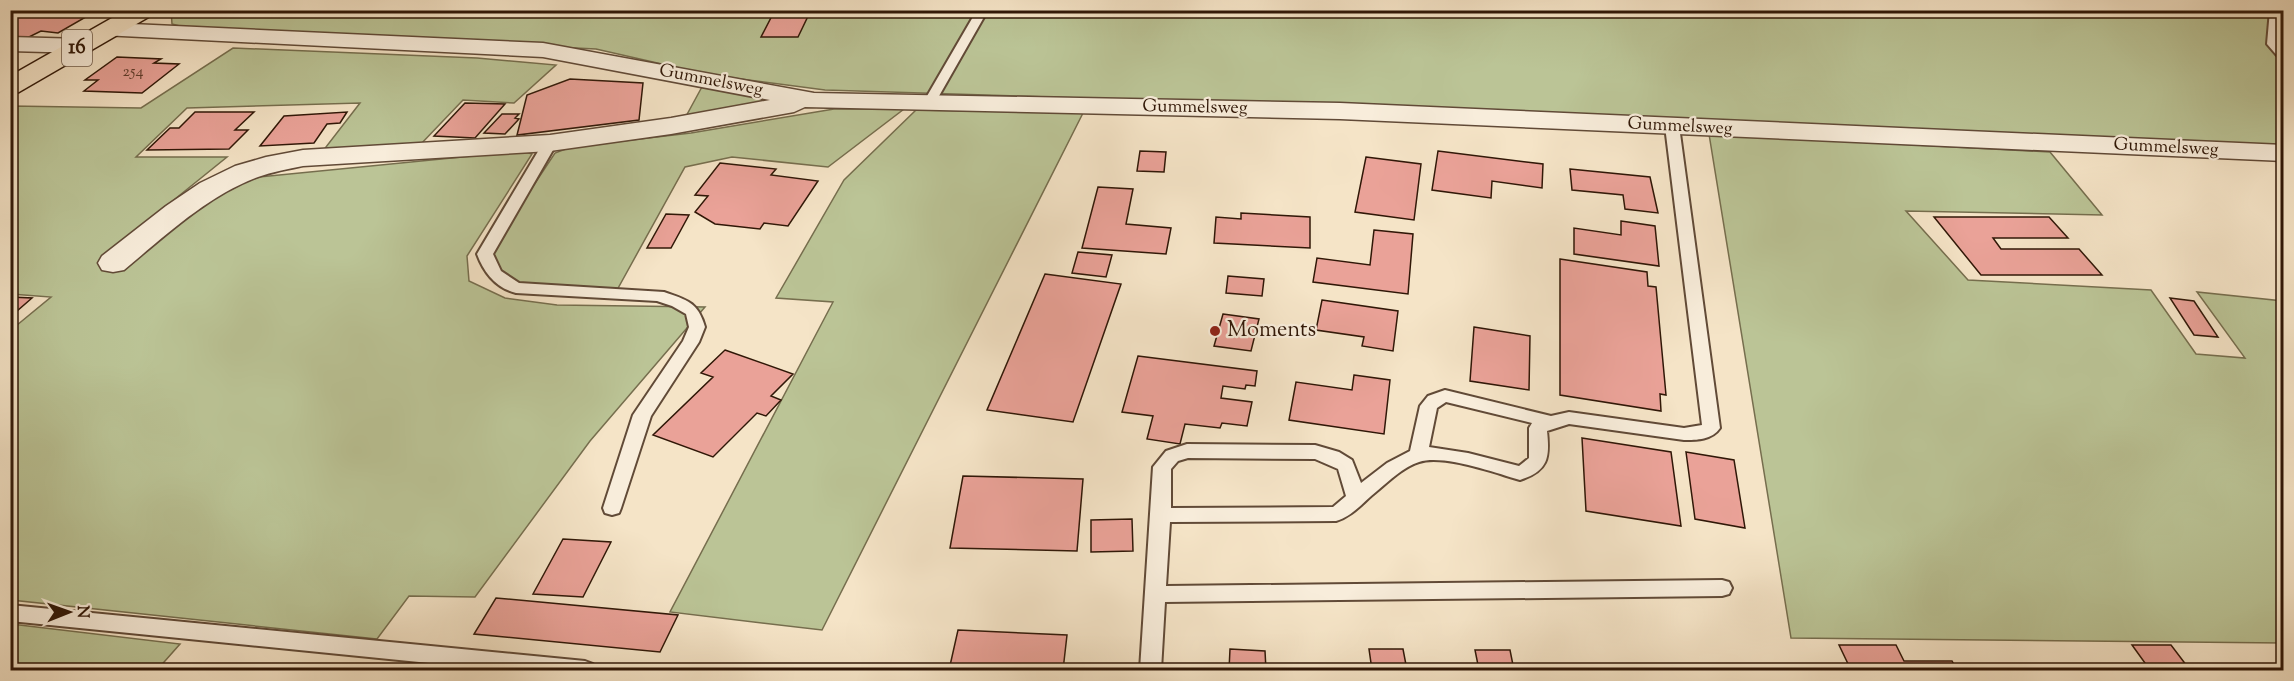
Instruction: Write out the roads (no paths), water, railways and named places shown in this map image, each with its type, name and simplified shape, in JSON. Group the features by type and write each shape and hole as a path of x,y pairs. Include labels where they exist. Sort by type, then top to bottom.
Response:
{"main road":[{"name":"16","path":"10,87 144,10"}],"street":[{"name":"Gummelsweg","path":"110,30 543,50 814,100 1340,111 2283,153"},
{"path":"10,45 82,46"},
{"path":"671,126 696,79"},
{"path":"113,263 213,187 244,172 270,164 303,158 550,143 671,126 814,100"}],"lane":[{"path":"929,103 983,10"},
{"path":"2276,10 2273,44 2283,56"},
{"path":"1161,515 1336,514 1403,464 1418,455 1435,453 1520,473 1533,468 1540,458 1538,428 1569,418 1684,434 1700,433 1711,428 1672,126"},
{"path":"550,143 485,254 489,269 500,280 516,288 658,296 678,302 693,312 697,327 691,342 642,415 612,508"},
{"path":"1418,455 1429,406 1434,400 1444,396 1551,422"},
{"path":"1150,670 1161,515 1162,467 1172,456 1187,451 1316,452 1333,457 1346,465 1356,497"},
{"path":"1155,594 1722,588"},
{"path":"10,613 585,670"}],"place":[{"name":"Moments","path":"1215,331"}]}
